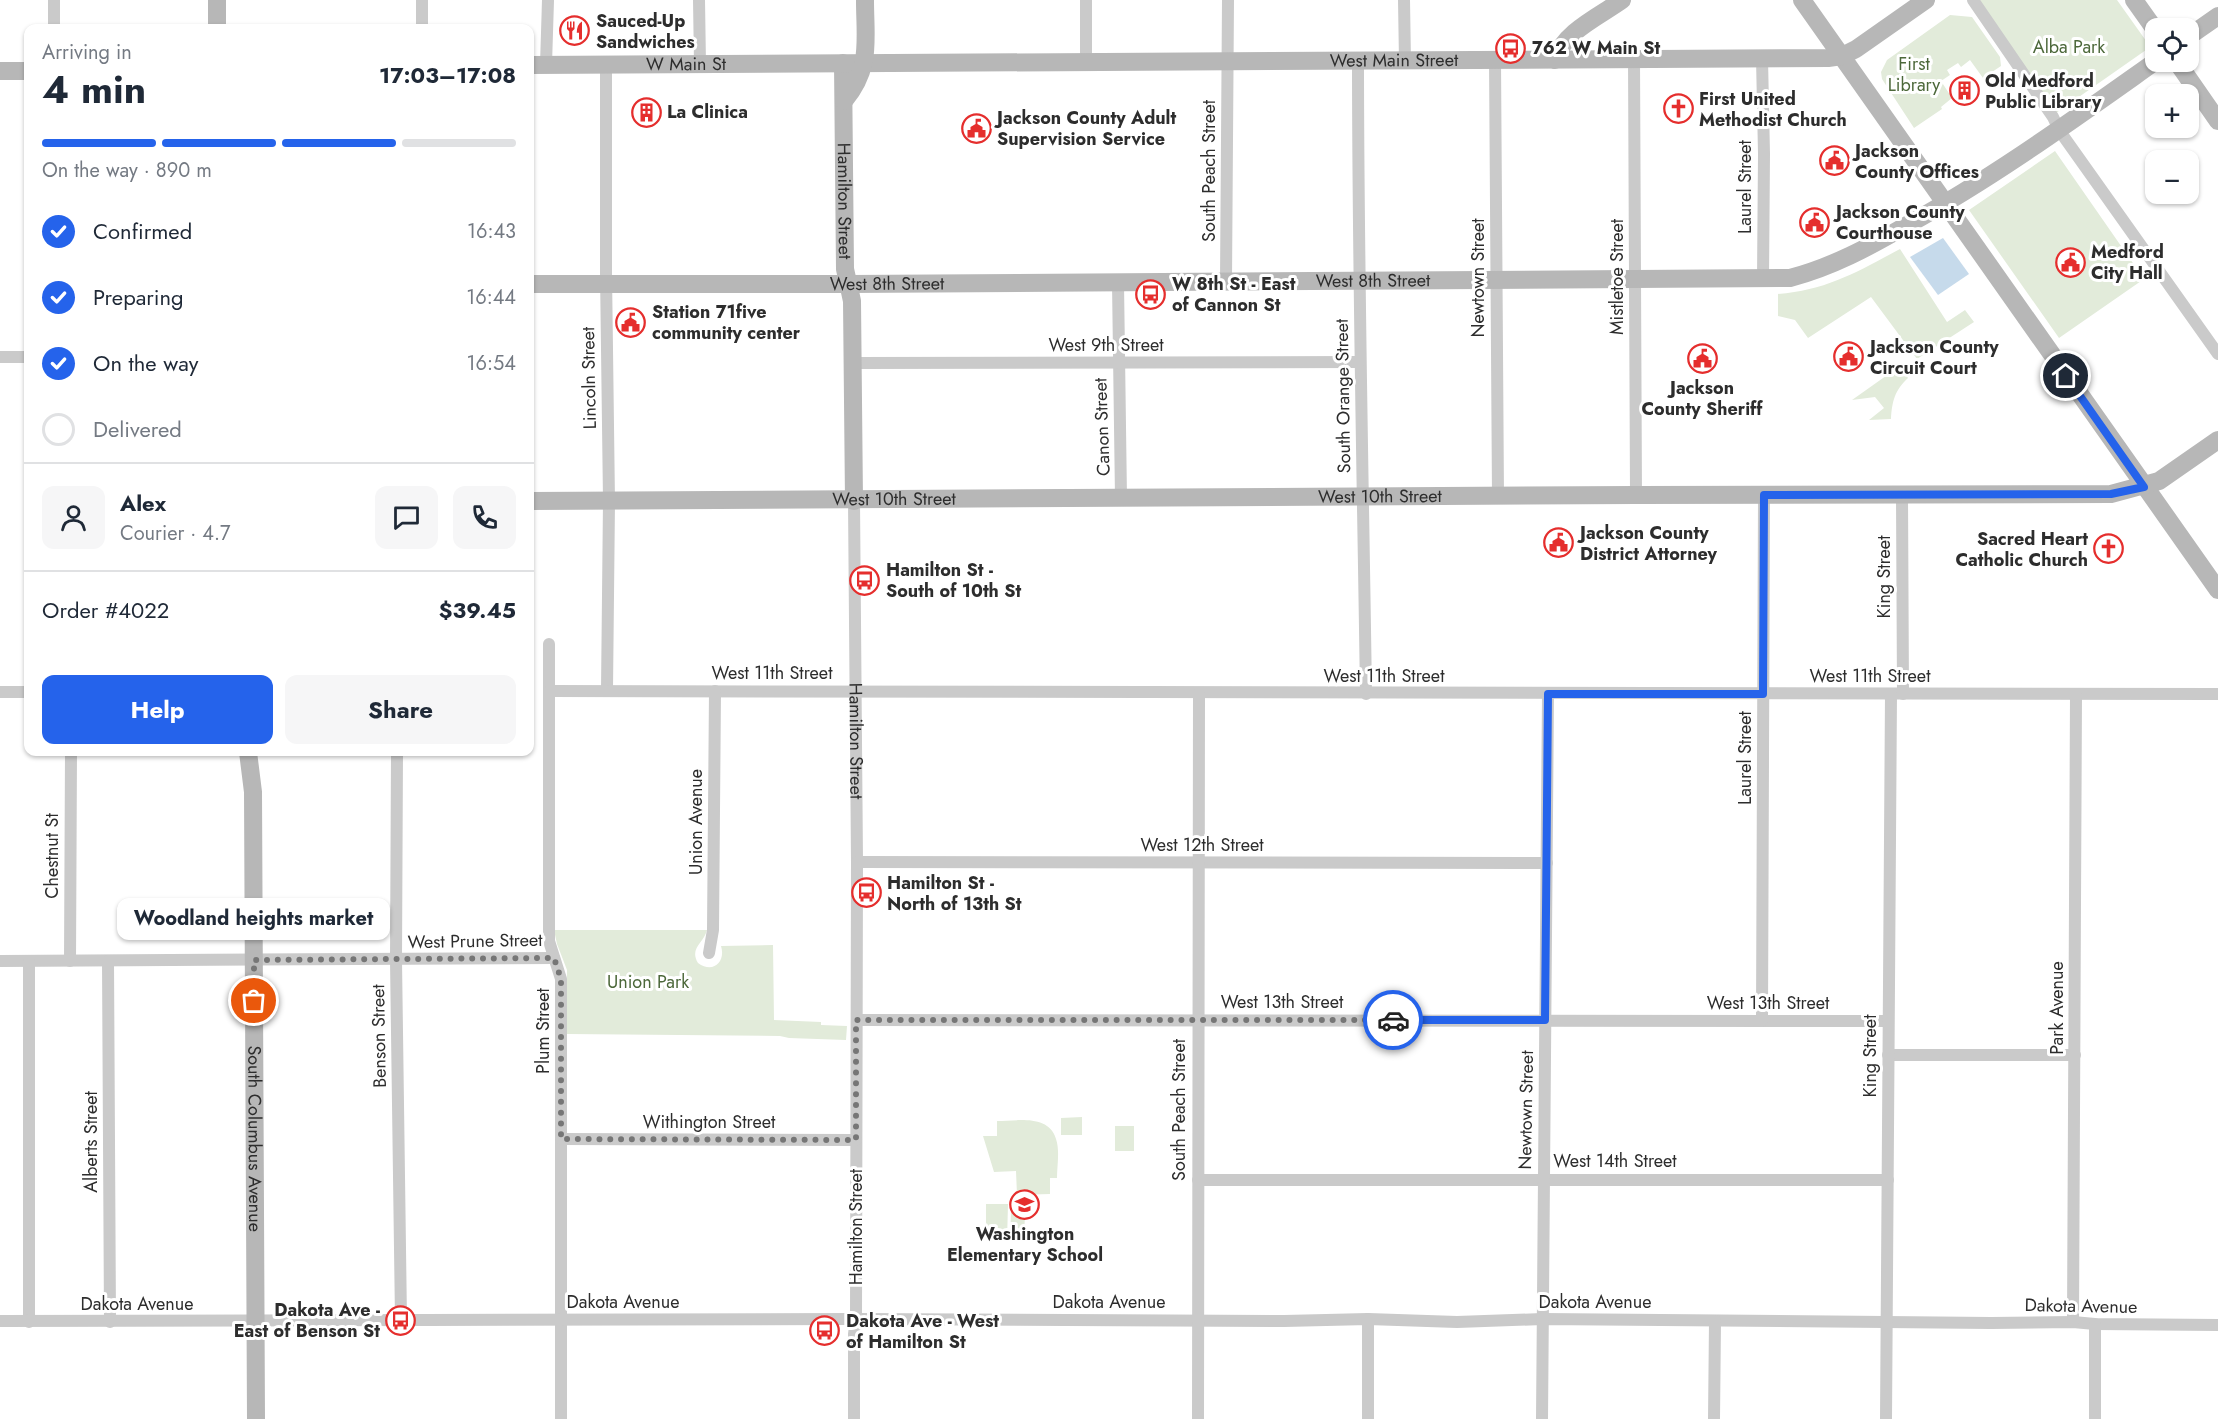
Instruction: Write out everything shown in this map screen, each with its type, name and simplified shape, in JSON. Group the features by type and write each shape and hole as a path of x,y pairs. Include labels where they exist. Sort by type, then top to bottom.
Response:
{"main road":[{"path":"217,0 217,24"},
{"path":"844,101 856,84 865,63 865,0"},
{"path":"1555,60 1557,52 1566,41 1622,0"},
{"path":"1802,0 2218,591"},
{"name":"West Main Street","path":"843,63 1405,62 1842,56 1856,50 1926,0"},
{"path":"2134,0 2147,18"},
{"path":"2199,29 2218,16"},
{"name":"W Main St","path":"538,65 843,63"},
{"name":"Hamilton Street","path":"843,63 845,269 852,302 854,501"},
{"name":"West 8th Street","path":"534,284 1118,283 1790,278 1816,271 1861,251 1946,204 2059,130 2145,69"},
{"path":"0,71 24,71"},
{"path":"2184,72 2218,121"},
{"name":"West 10th Street","path":"534,501 2111,494 2144,487 2159,481 2218,440"},
{"name":"South Columbus Avenue","path":"248,756 253,792 256,1419"}],"street":[{"path":"54,0 54,24"},
{"path":"422,0 422,24"},
{"path":"538,65 548,0"},
{"path":"699,0 700,64"},
{"path":"1086,0 1086,62"},
{"name":"South Peach Street","path":"1226,281 1228,0"},
{"path":"1404,0 1405,62"},
{"path":"1973,0 2053,117 2059,130 2218,354"},
{"name":"Laurel Street","path":"1762,58 1763,279"},
{"name":"Mistletoe Street","path":"1634,59 1636,495"},
{"name":"Newtown Street","path":"1496,60 1498,496"},
{"name":"South Orange Street","path":"1358,61 1359,362 1366,694"},
{"name":"Lincoln Street","path":"606,65 609,501 607,690"},
{"name":"Canon Street","path":"1118,283 1121,498"},
{"path":"0,357 24,357"},
{"name":"West 9th Street","path":"853,363 1359,362"},
{"name":"Laurel Street","path":"1762,1021 1764,495"},
{"name":"King Street","path":"1886,1419 1888,1021 1902,496"},
{"name":"Hamilton Street","path":"854,501 857,862 854,1419"},
{"name":"Plum Street","path":"549,644 549,941 561,979 561,1419"},
{"name":"West 11th Street","path":"550,691 1199,694 2218,694"},
{"name":"Union Avenue","path":"709,953 713,930 715,691"},
{"path":"0,692 24,692"},
{"name":"South Peach Street","path":"1198,1419 1199,694"},
{"name":"Newtown Street","path":"1542,1419 1548,694"},
{"name":"Park Avenue","path":"2073,1322 2076,695"},
{"name":"Chestnut St","path":"70,756 70,961"},
{"name":"Benson Street","path":"397,756 396,960 401,1320"},
{"name":"West 12th Street","path":"857,862 1547,863"},
{"name":"West Prune Street","path":"0,961 554,958"},
{"path":"29,961 29,1322"},
{"name":"Alberts Street","path":"108,961 110,1322"},
{"name":"West 13th Street","path":"856,1020 1888,1021"},
{"path":"1888,1055 2075,1055"},
{"name":"Withington Street","path":"561,1139 856,1140"},
{"name":"West 14th Street","path":"1198,1180 1888,1180"},
{"path":"1368,1319 1368,1419"},
{"name":"Dakota Avenue","path":"0,1321 1368,1319 1457,1322 1542,1319 2218,1325"},
{"path":"1714,1419 1715,1321"},
{"path":"2095,1324 2095,1419"}],"green space":[{"name":"Alba Park","path":"1976,0 2117,0 2145,39 2145,51 2056,113"},
{"name":"First Library","path":"1950,15 1972,17 2000,57 2001,66 1983,78 1970,60 1961,67 1958,63 1947,70 1950,75 1941,81 1952,98 1941,107 1942,109 1914,128 1882,79 1881,72 1887,60"},
{"path":"2055,151 2144,279 2059,338 1969,210"},
{"path":"1900,249 1947,322 1965,310 1974,322 1917,359 1871,297 1808,338 1795,320 1778,316 1778,294 1812,289 1841,279"},
{"path":"1900,366 1908,378 1895,396 1891,419 1869,420 1884,408 1875,397 1852,400"},
{"name":"Union Park","path":"554,930 707,930 695,953 698,963 709,967 717,965 720,961 721,946 773,945 774,1020 821,1022 821,1025 847,1026 846,1040 780,1036 567,1034 567,970"},
{"path":"1082,1117 1082,1135 1061,1135 1061,1118"},
{"path":"997,1121 1039,1122 1052,1131 1057,1143 1058,1158 1057,1178 1050,1178 1050,1194 1017,1195 1016,1171 994,1172 983,1136 997,1136"},
{"path":"1115,1126 1134,1126 1134,1151 1115,1151"},
{"path":"986,1204 1008,1204 1007,1241 986,1241"},
{"path":"1011,1212 1025,1212 1024,1241 1010,1241"}],"water":[{"path":"1943,238 1969,274 1938,295 1910,257"}],"way so far":[{"path":"254,1001 254,960 554,958 558,964 561,979 561,1139 856,1140 856,1020 1393,1020"}],"place":[{"name":"Sauced-Up Sandwiches","path":"575,31"},
{"name":"762 W Main St","path":"1511,48"},
{"name":"Old Medford Public Library","path":"1964,91"},
{"name":"First United Methodist Church","path":"1678,109"},
{"name":"La Clinica","path":"646,112"},
{"name":"Jackson County Adult Supervision Service","path":"976,128"},
{"name":"Jackson County Offices","path":"1834,161"},
{"name":"Jackson County Courthouse","path":"1815,222"},
{"name":"Medford City Hall","path":"2070,262"},
{"name":"W 8th St - East of Cannon St","path":"1151,294"},
{"name":"Station 71five community center","path":"631,322"},
{"name":"Jackson County Circuit Court","path":"1849,357"},
{"name":"Jackson County Sheriff","path":"1702,359"},
{"name":"Jackson County District Attorney","path":"1559,543"},
{"name":"Sacred Heart Catholic Church","path":"2109,549"},
{"name":"Hamilton St - South of 10th St","path":"865,580"},
{"name":"Hamilton St - North of 13th St","path":"866,893"},
{"name":"Woodland heights market","path":"254,1001"},
{"name":"Washington Elementary School","path":"1025,1205"},
{"name":"Dakota Ave - East of Benson St","path":"401,1320"},
{"name":"Dakota Ave - West of Hamilton St","path":"825,1331"}],"route":[{"path":"1393,1020 1545,1020 1548,694 1763,694 1764,495 2111,494 2144,487 2066,376"}]}
